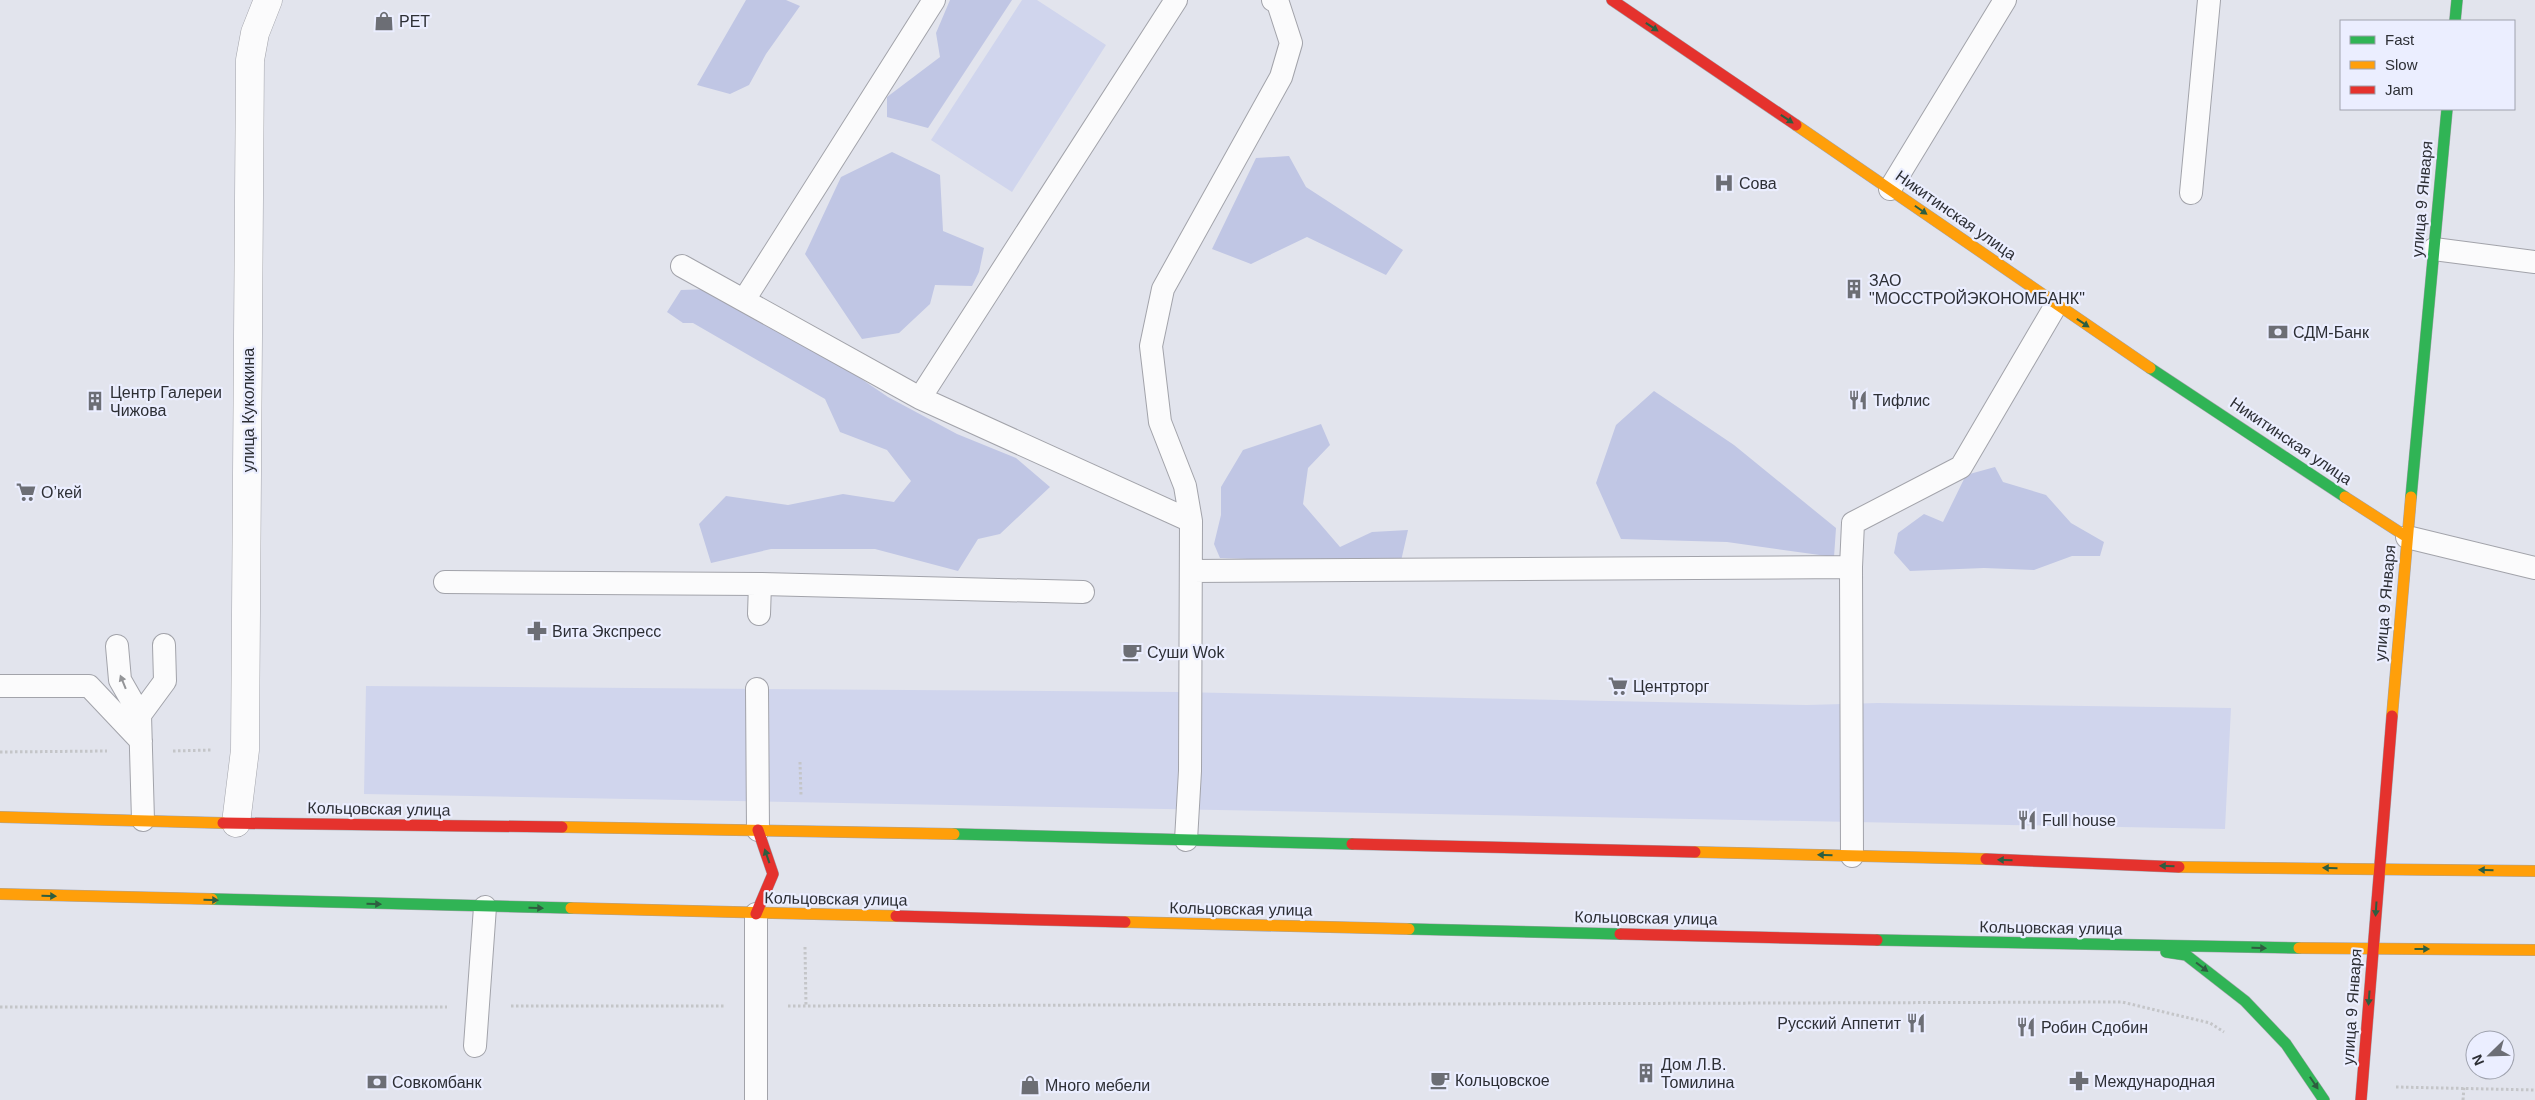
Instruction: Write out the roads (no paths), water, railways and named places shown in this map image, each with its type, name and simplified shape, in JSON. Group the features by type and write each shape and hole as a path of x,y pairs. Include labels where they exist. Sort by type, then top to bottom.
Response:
{"main road":[{"name":"Никитинская улица","path":"1612,0 1890,189 2056,305 2407,537"},
{"path":"2455,20 2457,0"},
{"name":"улица 9 Января","path":"2361,1100 2378,869 2446,110"},
{"name":"Кольцовская улица","path":"0,818 758,830 2063,861 2125,866 2535,871"},
{"name":"Кольцовская улица","path":"756,914 773,874 758,830"},
{"name":"Кольцовская улица","path":"0,894 2123,946 2535,950"},
{"path":"2123,946 2186,955 2211,974 2245,1001 2286,1044 2324,1100"}],"street":[{"name":"улица Куколкина","path":"236,823 245,750 250,60 255,33 268,0"}],"lane":[{"path":"744,300 934,0"},
{"path":"920,398 1176,0"},
{"path":"1186,840 1190,771 1191,521 1185,486 1160,422 1151,346 1163,289 1281,77 1291,43 1278,3 1273,0"},
{"path":"1890,189 2005,0"},
{"path":"2191,192 2209,0"},
{"path":"2434,249 2535,262"},
{"path":"682,266 920,398 1191,521"},
{"path":"1852,856 1851,567 1853,522 1961,467 2056,305"},
{"path":"2407,537 2535,568"},
{"path":"1191,571 1851,567"},
{"path":"445,582 760,584 1083,592"},
{"path":"759,614 760,584"},
{"path":"140,715 165,681 164,645"},
{"path":"117,646 120,680 140,715 143,820"},
{"path":"0,686 89,686 141,741"},
{"path":"757,689 758,830"},
{"path":"475,1046 480,1006 485,907"},
{"path":"756,914 756,1100"}],"place":[{"name":"РЕТ","path":"384,21"},
{"name":"Сова","path":"1724,183"},
{"name":"ЗАО \"МОССТРОЙЭКОНОМБАНК\"","path":"1854,289"},
{"name":"СДМ-Банк","path":"2278,332"},
{"name":"Тифлис","path":"1858,400"},
{"name":"Центр Галереи Чижова","path":"95,401"},
{"name":"О’кей","path":"26,492"},
{"name":"Вита Экспресс","path":"537,631"},
{"name":"Суши Wok","path":"1132,652"},
{"name":"Центрторг","path":"1618,686"},
{"name":"Full house","path":"2027,820"},
{"name":"Русский Аппетит","path":"1916,1023"},
{"name":"Робин Сдобин","path":"2026,1027"},
{"name":"Дом Л.В. Томилина","path":"1646,1073"},
{"name":"Кольцовское","path":"1440,1080"},
{"name":"Международная","path":"2079,1081"},
{"name":"Совкомбанк","path":"377,1082"},
{"name":"Много мебели","path":"1030,1085"}]}
